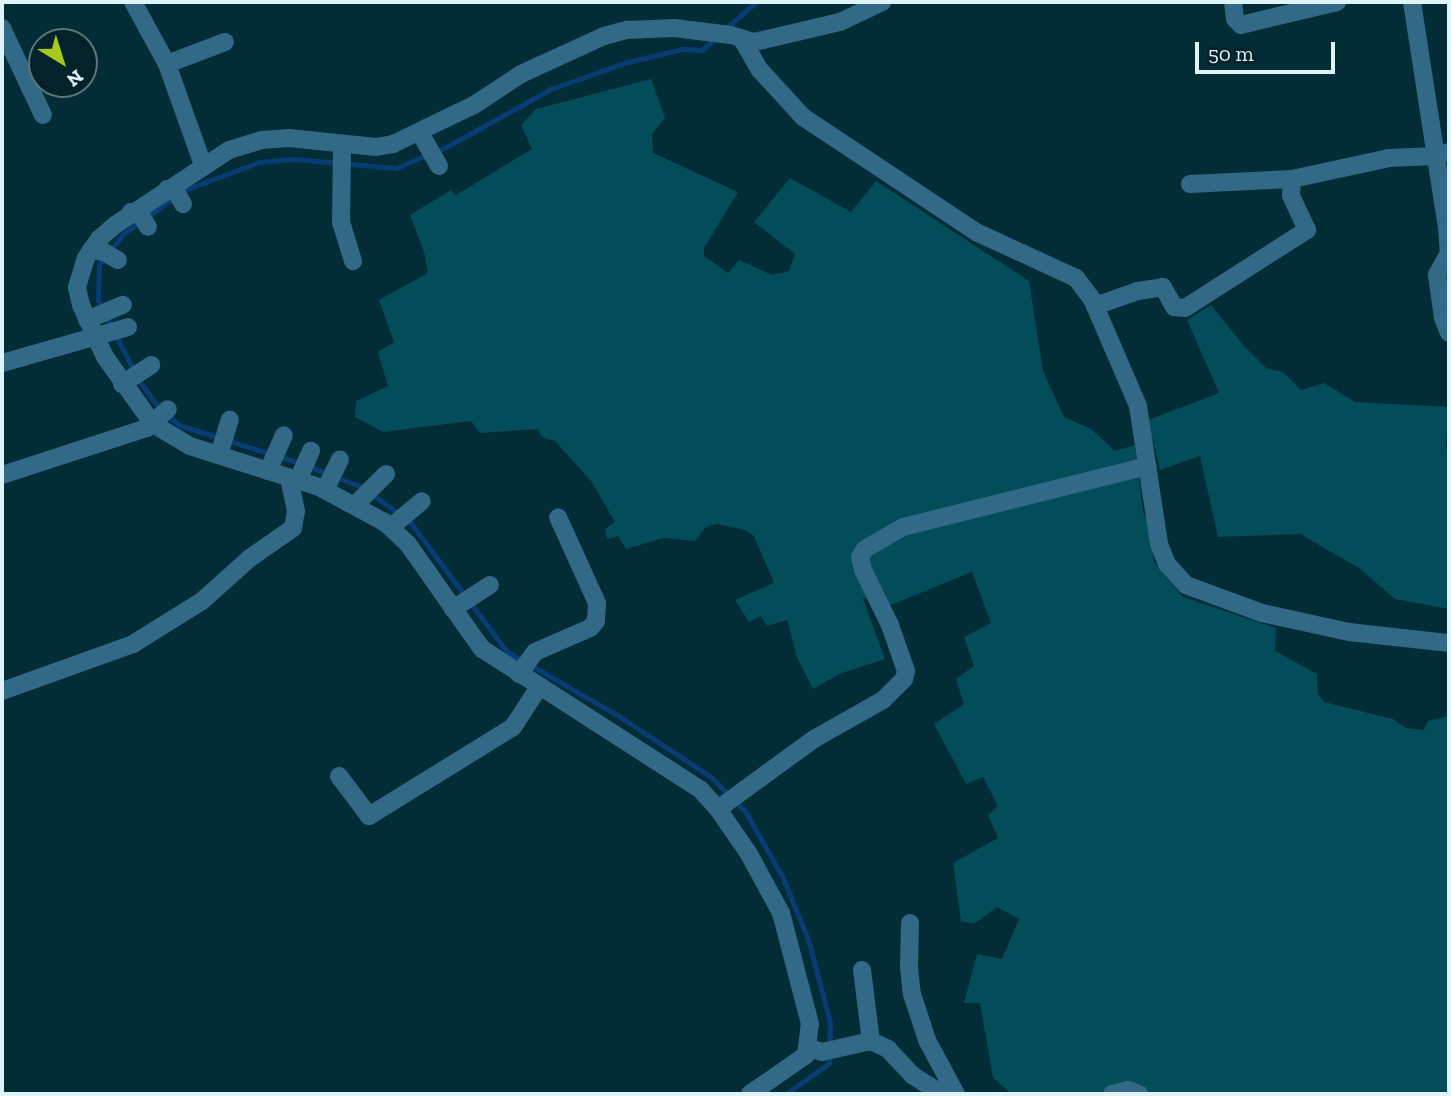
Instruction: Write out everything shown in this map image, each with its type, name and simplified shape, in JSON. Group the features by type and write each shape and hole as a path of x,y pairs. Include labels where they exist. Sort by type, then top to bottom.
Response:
{"street":[{"path":"133,2 167,64 203,165"},
{"path":"815,1050 781,913 749,854 730,800 693,785 539,687 527,664 482,649 459,605 408,544 407,513 360,500 334,472 302,467 276,453 225,437 190,446 153,424 138,373 114,331 108,312 77,287 80,272 107,255 99,239 141,219 177,196 203,165 229,150 261,140 289,138 342,157 422,138 521,75 604,36 648,29 703,30 737,38 773,39 840,22 882,2"},
{"path":"1233,2 1235,19 1241,25 1336,2"},
{"path":"1412,2 1442,154 1448,257 1437,275 1443,318 1449,333"},
{"path":"2,28 43,115"},
{"path":"737,38 760,70 803,117 976,232 1076,278 1095,306 1138,406 1159,544 1167,564 1186,585 1262,613 1372,636 1449,643"},
{"path":"167,64 225,42"},
{"path":"422,138 437,162"},
{"path":"1190,184 1292,179 1389,158 1442,154"},
{"path":"342,157 341,222 353,261"},
{"path":"1095,306 1138,290 1163,286 1174,307 1185,308 1307,230 1307,223 1291,195 1292,179"},
{"path":"2,363 114,331"},
{"path":"2,475 153,424 168,409"},
{"path":"730,800 814,739 883,700 904,679 906,671 890,625 863,570 860,557 865,550 903,527 1148,466"},
{"path":"2,691 133,644 202,601 250,558 293,528 302,467"},
{"path":"360,500 382,478"},
{"path":"527,664 590,628 597,616 597,603 558,517"},
{"path":"459,605 486,588"},
{"path":"339,776 369,816 513,727 539,687"},
{"path":"910,923 909,967 912,994 940,1070 956,1094"},
{"path":"862,970 871,1041"},
{"path":"750,1094 815,1050 871,1041 888,1049 912,1075 942,1094"},
{"path":"1112,1094 1128,1090 1139,1094"}],"shaded area":[{"path":"651,79 665,118 652,134 653,153 738,192 704,248 704,256 728,273 739,260 772,275 789,271 795,254 754,222 790,178 851,212 876,181 1029,281 1043,371 1064,417 1091,429 1115,451 1135,445 1143,511 1148,526 1163,535 1153,555 1154,562 1183,597 1276,628 1275,651 1317,674 1318,693 1324,702 1393,719 1406,728 1424,730 1428,721 1449,716 1449,1094 1012,1094 993,1078 980,1003 964,1003 977,954 1002,959 1019,919 997,907 974,924 961,921 953,863 998,838 988,815 998,806 983,777 966,784 934,724 964,704 956,679 974,666 964,637 991,623 972,572 888,606 884,591 863,599 885,659 839,674 813,689 797,657 787,620 767,626 761,616 749,622 735,600 774,583 754,536 745,530 717,524 706,527 695,541 664,538 626,549 618,536 607,539 605,529 615,522 591,481 555,441 542,437 538,429 480,433 471,421 383,432 355,417 356,401 388,386 378,352 394,342 379,300 428,273 424,252 410,215 451,190 456,195 532,149 521,125 536,109"},
{"path":"1211,305 1244,346 1266,368 1283,372 1301,390 1324,383 1355,402 1449,407 1446,445 1449,466 1449,609 1395,599 1359,568 1300,534 1218,537 1200,456 1160,470 1148,420 1219,393 1187,320"}],"waterway":[{"path":"724,30 756,2"},
{"path":"182,191 259,162 294,159 396,168 448,146 551,89 624,63 682,49 702,50 717,37"},
{"path":"175,197 123,234 99,265 98,300 139,381 162,411 179,425 303,464 362,487 410,522 506,651 614,713 711,777 745,811 783,878 809,942 830,1023 829,1063 786,1094"}]}
